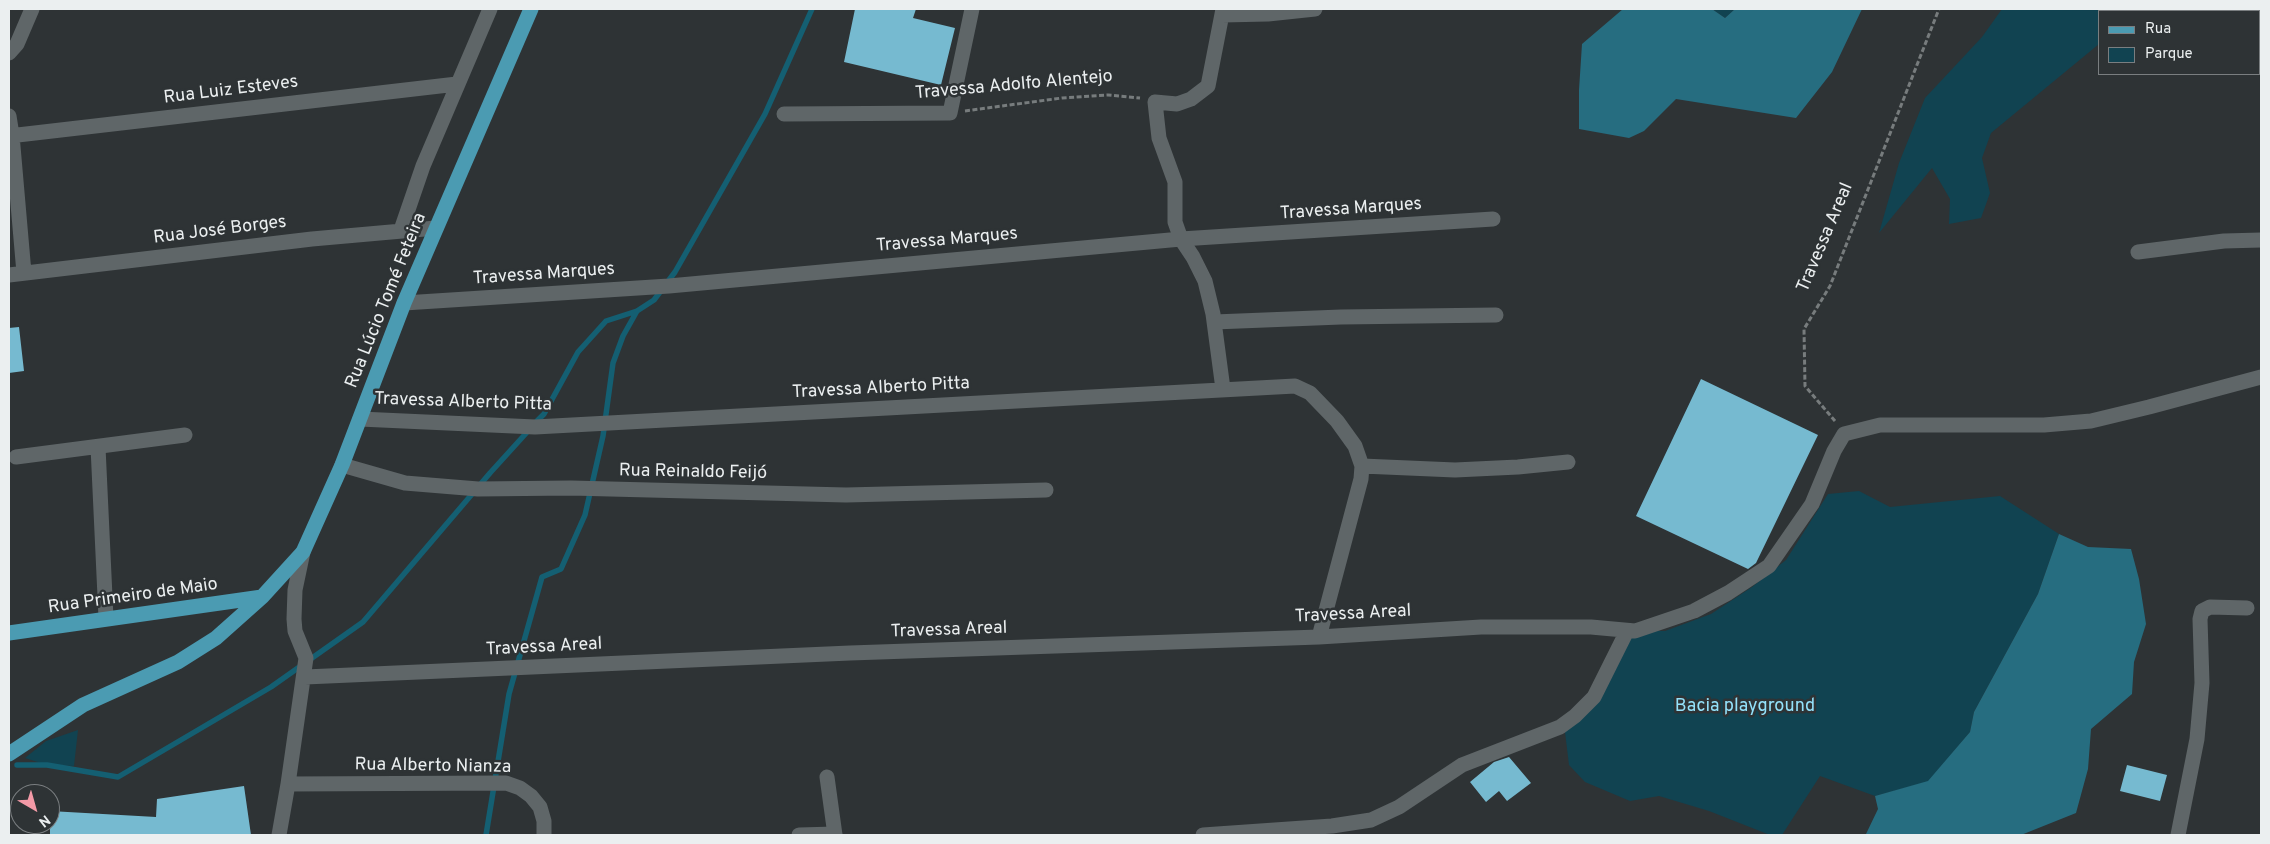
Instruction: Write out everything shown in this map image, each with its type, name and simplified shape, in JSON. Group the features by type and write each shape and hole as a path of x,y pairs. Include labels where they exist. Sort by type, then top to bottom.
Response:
{"main road":[{"name":"Rua Lúcio Tomé Feteira","path":"9,754 83,705 178,662 216,638 262,597 303,552 342,464 404,302 530,9"},
{"name":"Rua Primeiro de Maio","path":"9,633 262,597"}],"street":[{"path":"9,53 17,44 32,9"},
{"name":"Rua Lúcio Tomé Feteira","path":"401,230 423,166 490,9"},
{"path":"950,113 972,9"},
{"path":"1223,389 1214,322 1205,281 1181,239 1176,222 1175,182 1159,138 1155,102 1177,104 1191,99 1208,86 1223,12 1268,14 1316,9"},
{"name":"Rua Luiz Esteves","path":"11,136 457,84"},
{"name":"Travessa Adolfo Alentejo","path":"784,114 950,113"},
{"path":"9,116 24,273"},
{"name":"Travessa Marques","path":"404,302 668,286 1181,239 1493,219"},
{"name":"Rua José Borges","path":"9,275 401,230 436,228"},
{"path":"2138,252 2224,241 2261,240"},
{"path":"1214,322 1340,317 1496,315"},
{"path":"1844,434 1880,425 2044,425 2091,421 2261,376"},
{"name":"Travessa Alberto Pitta","path":"360,419 535,427 599,422 1295,386 1310,393 1337,421 1355,446 1362,466"},
{"name":"Travessa Areal","path":"305,670 494,669 841,653 1319,636 1481,627 1591,627 1635,631 1694,611 1728,593 1768,566 1812,504 1834,451 1844,434"},
{"path":"16,457 184,435"},
{"path":"98,447 106,618"},
{"path":"1319,636 1361,479 1362,466 1455,470 1568,462"},
{"name":"Rua Reinaldo Feijó","path":"342,464 405,483 478,489 571,488 846,495 1046,490"},
{"path":"279,835 305,670 295,631 294,619 294,590 303,552"},
{"path":"2178,835 2197,739 2202,683 2200,619 2202,611 2210,607 2222,606 2247,608"},
{"path":"1203,835 1332,826 1370,820 1399,807 1462,765 1560,727 1575,716 1594,697 1627,630"},
{"path":"799,835 835,835 827,777"},
{"name":"Rua Alberto Nianza","path":"288,784 506,783 520,788 531,796 540,807 544,821 544,835"}],"path":[{"name":"Travessa Areal","path":"1844,434 1830,413 1805,386 1804,329 1830,286 1939,9"},
{"name":"Travessa Adolfo Alentejo","path":"950,113 1062,98 1108,95 1133,97 1155,102"}],"green space":[{"path":"1712,9 1735,9 1725,18"},
{"path":"2002,9 2128,9 2098,10 2098,45 1991,133 1982,158 1990,193 1981,218 1949,224 1950,199 1932,168 1879,233 1899,163 1925,98 1982,37"},
{"name":"Bacia playground","path":"1859,491 1890,507 2000,496 2059,534 2038,594 1974,712 1970,732 1928,782 1875,796 1820,776 1782,835 1770,835 1709,811 1659,796 1630,801 1585,782 1569,765 1565,732 1636,631 1665,631 1711,614 1752,587 1786,560 1828,494"},
{"path":"78,730 74,766 47,765 25,758 46,741"}],"shaded area":[{"path":"1623,9 1712,9 1725,18 1735,9 1862,9 1832,72 1796,118 1676,99 1644,131 1629,138 1579,129 1582,44"},
{"path":"2059,534 2088,547 2131,549 2139,579 2146,624 2134,662 2132,694 2091,729 2088,769 2076,813 2021,835 1866,834 1878,809 1875,796 1928,781 1970,732 1974,712 2038,594"}],"building":[{"path":"855,9 916,9 913,18 955,28 941,85 844,62"},
{"path":"19,327 24,371 9,373 9,328"},
{"path":"1701,379 1818,435 1756,563 1748,569 1636,516"},
{"path":"1509,757 1531,783 1507,801 1499,791 1486,802 1470,782 1494,762"},
{"path":"2127,765 2167,775 2160,801 2120,791"},
{"path":"244,786 251,835 50,835 60,834 60,812 156,817 157,799"}],"waterway":[{"path":"535,423 544,414 578,352 606,321 637,311 654,300 675,272 765,114 812,9"},
{"path":"486,835 509,694 542,577 561,569 585,515 603,436 613,363 623,336 637,311"},
{"path":"17,765 47,765 118,777 271,687 363,622 529,430"}]}
